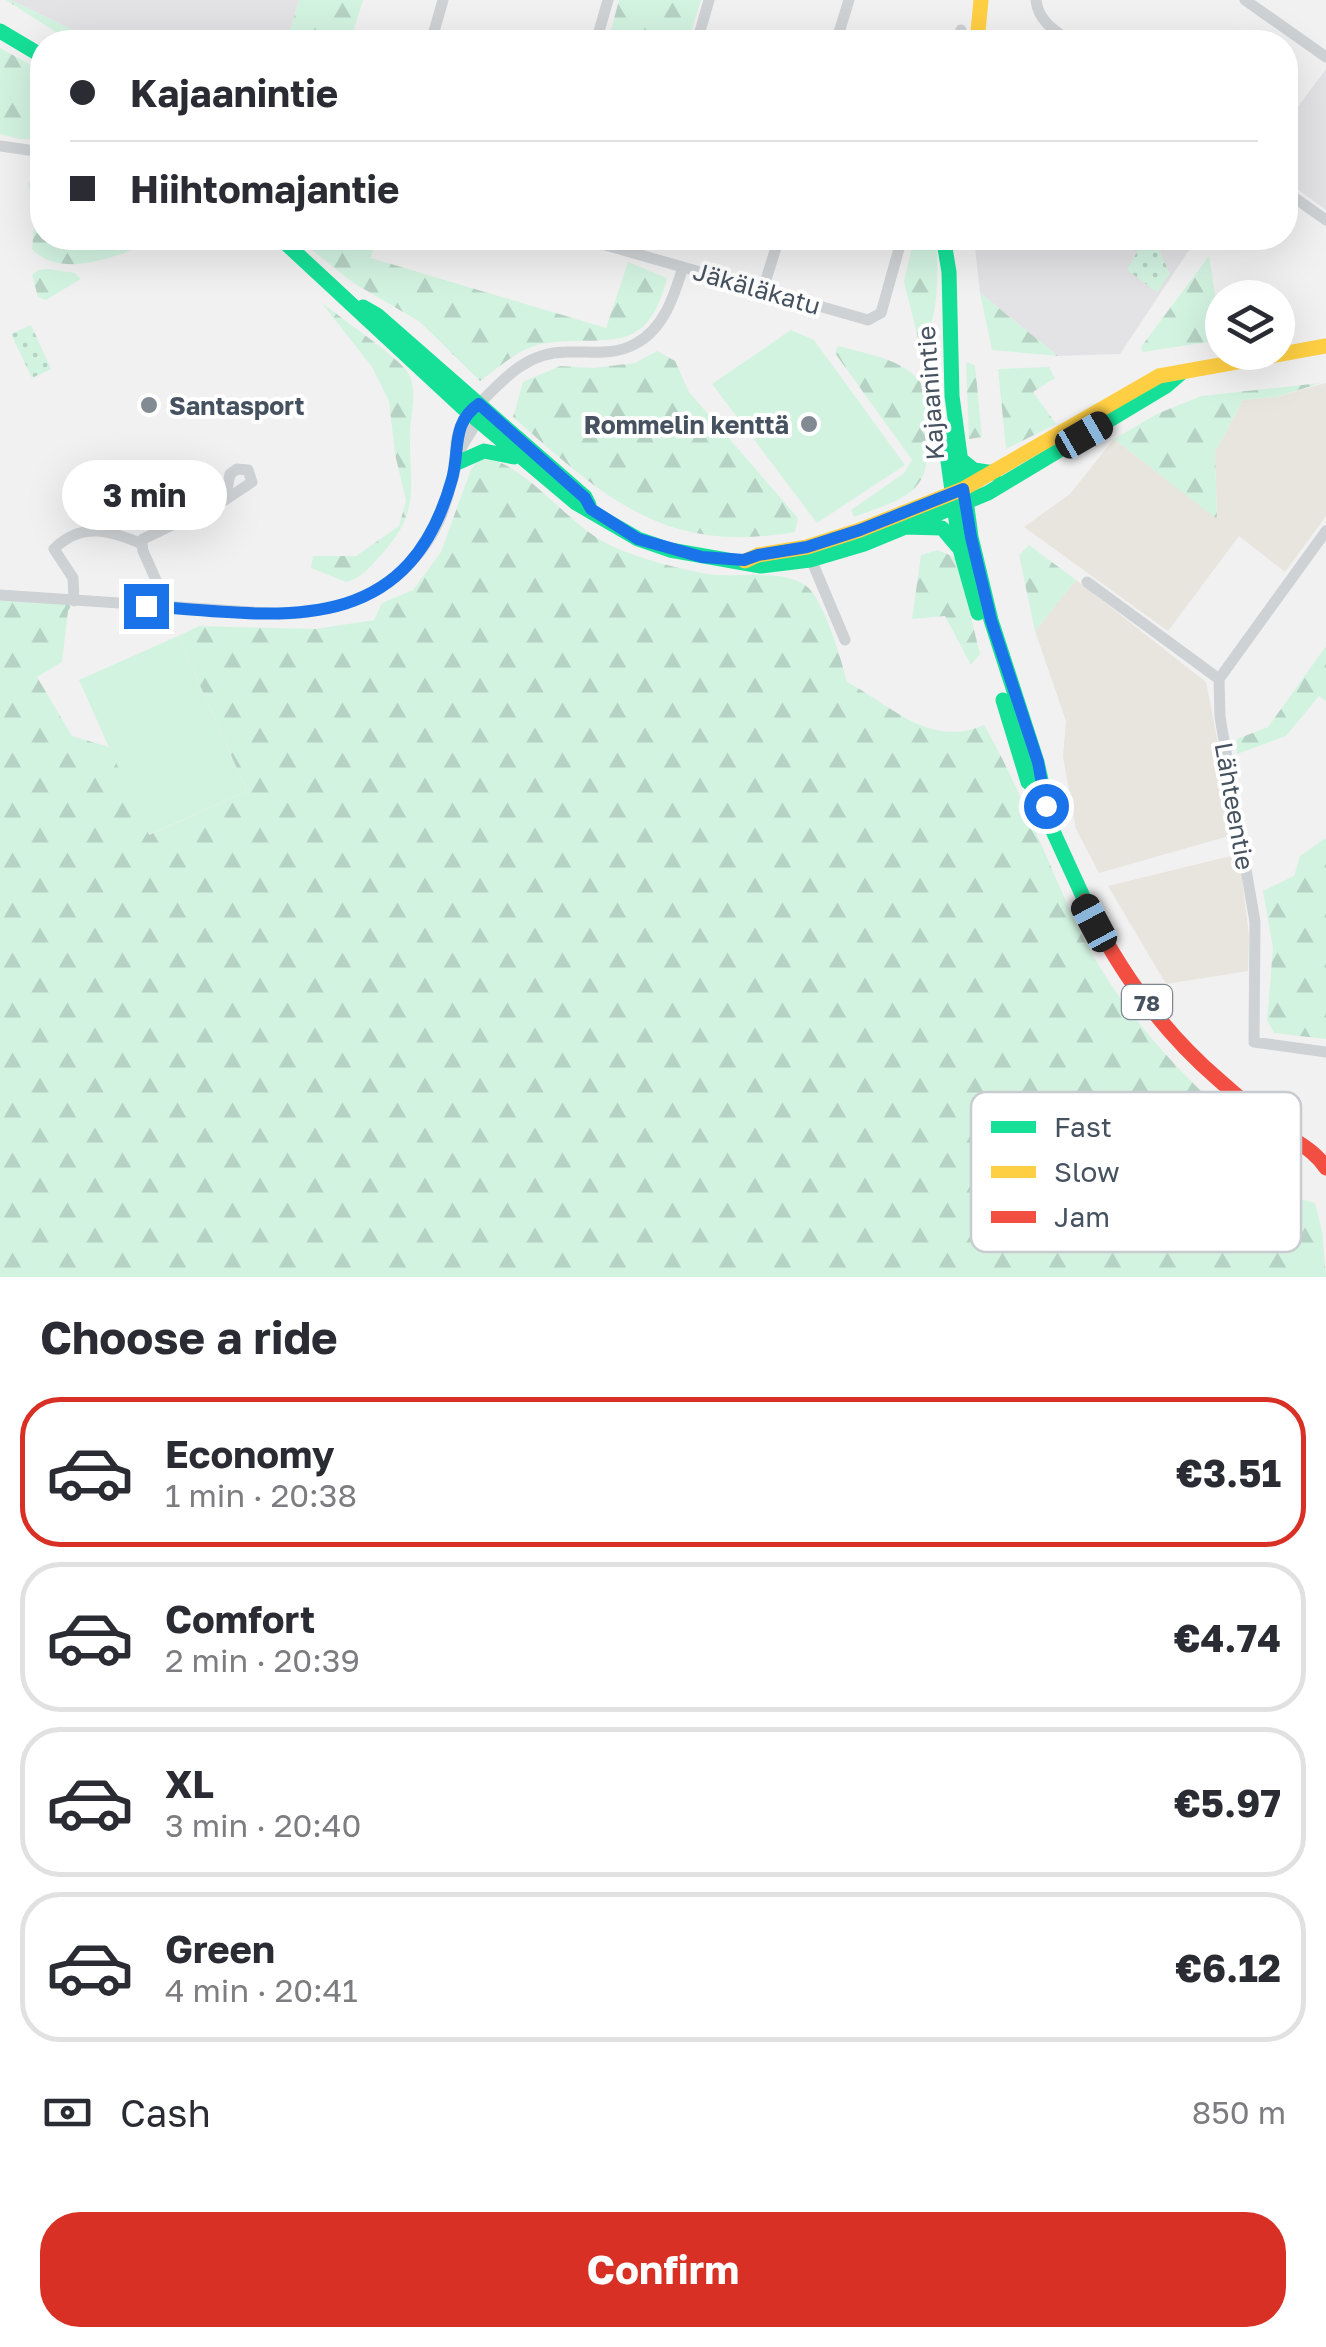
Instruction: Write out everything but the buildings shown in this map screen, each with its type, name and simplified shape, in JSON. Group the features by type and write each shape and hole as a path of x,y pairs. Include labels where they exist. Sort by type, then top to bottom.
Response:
{"street":[{"path":"434,30 443,0"},
{"path":"599,30 608,0"},
{"path":"700,30 709,0"},
{"path":"840,30 849,0"},
{"path":"978,30 982,0"},
{"path":"1036,0 1039,14 1054,30"},
{"path":"1245,0 1288,30"},
{"path":"0,31 30,49"},
{"path":"1298,37 1326,57"},
{"path":"0,146 30,150"},
{"path":"1298,200 1326,220"},
{"path":"294,250 347,296 370,323 475,413 585,498 591,509"},
{"name":"Jäkäläkatu","path":"624,250 868,320 881,313 899,250"},
{"path":"638,254 639,250"},
{"path":"764,289 775,250"},
{"name":"Kajaanintie","path":"944,250 938,283 939,341 958,499 991,620 1038,762 1043,797"},
{"name":"Kajaanintie","path":"946,250 952,396 959,458 960,550 1028,782 1043,797"},
{"path":"0,594 300,614 357,601 390,582 427,544 441,516 457,463 455,443 502,379 533,358 565,352 602,353 637,344 659,324 682,266"},
{"path":"809,553 958,499 994,473 1147,382 1326,346"},
{"path":"475,413 522,461 576,503 638,539 670,550 744,560 758,555 809,553 864,544 904,527 1106,422 1181,373"},
{"path":"457,463 483,449 522,461"},
{"path":"959,458 974,470 994,473"},
{"path":"168,608 143,551 144,540 225,500"},
{"path":"904,527 942,528 960,550"},
{"path":"74,601 74,578 54,549 68,536 96,530 142,544"},
{"path":"1086,582 1219,679 1326,530"},
{"path":"809,553 845,640"},
{"name":"Lähteentie","path":"1219,679 1220,714 1255,922 1254,1042 1326,1052"},
{"name":"78","path":"1043,797 1052,829 1108,948 1162,1023 1233,1092"},
{"name":"78","path":"1301,1143 1323,1159"}],"shaded area":[{"path":"11,0 299,0 290,30 72,30"},
{"path":"1326,69 1326,210 1298,190 1298,107"},
{"path":"975,250 1189,250 1120,354 1058,356 980,293"},
{"path":"1326,383 1326,516 1285,572 1239,536 1168,631 1024,527 1070,494 1114,439 1217,518 1215,452 1243,400 1276,397"},
{"path":"1076,580 1206,682 1236,834 1099,873 1076,829 1063,757 1066,721 1035,631"},
{"path":"1239,854 1249,936 1248,971 1166,984 1108,886"}],"green space":[{"path":"6,0 72,30 52,30"},
{"path":"299,0 363,0 354,30 290,30"},
{"path":"619,0 701,0 692,30 611,30"},
{"path":"0,48 30,64 30,139 0,134"},
{"path":"33,250 132,250 77,264 45,259"},
{"path":"312,250 373,250 371,258 606,328 628,262 667,278 649,321 637,332 623,338 538,345 480,381 420,322 352,282"},
{"path":"911,250 937,250 935,309 926,332 918,338 904,282"},
{"path":"1138,250 1161,250 1170,274 1157,292 1127,270"},
{"path":"1209,256 1213,280 1205,280 1205,343 1143,352 1141,347"},
{"path":"49,269 75,273 81,279 46,300 38,297 32,275"},
{"path":"980,293 1058,356 992,350"},
{"path":"321,302 399,362 410,376 413,391 408,510 395,538 382,554 362,575 346,582 311,568 313,556 356,556 399,526 406,501 389,401 372,367"},
{"path":"31,325 51,369 32,378 11,334"},
{"name":"Rommelin kenttä","path":"791,330 814,340 905,465 817,523 712,384"},
{"path":"838,346 880,357 908,370 920,381 926,404 927,462 916,487 892,503 854,517 851,510 904,473 912,460 835,353"},
{"path":"657,351 675,361 689,392 798,518 795,532 749,537 709,535 639,514 577,472 513,417 523,382 560,366 593,368 635,363"},
{"path":"966,362 975,365 982,437 969,439"},
{"path":"1049,367 1055,378 1033,392 1056,424 1006,449 998,369"},
{"path":"1321,383 1276,397 1243,400 1215,452 1217,519 1114,439 1157,414 1201,396"},
{"path":"481,457 516,471 595,536 623,551 707,574 796,580 819,602 847,682 896,713 929,728 946,732 984,725 1094,958 1133,1015 1202,1092 971,1092 971,1252 1301,1252 1301,1199 1315,1203 1326,1277 0,1277 0,595 74,601 68,611 62,662 37,677 72,736 109,747 149,835 247,791 178,636 199,626 315,629 374,620 382,603 413,590 441,552 471,469"},
{"path":"1029,545 1076,580 1035,631 1019,555"},
{"path":"938,550 956,558 980,654 971,665 945,616 912,619 921,555"},
{"path":"178,636 247,791 148,835 79,680"},
{"path":"1326,646 1326,701 1319,696 1286,736 1237,754 1237,739 1268,727"},
{"path":"1326,838 1326,1039 1274,1033 1267,1020 1273,948 1263,891 1294,876 1300,856"}],"traffic: fast":[{"path":"0,31 30,49"},
{"path":"293,250 462,407 576,503 638,539 670,550 761,566 810,560 864,544 988,493 1166,386 1181,373"},
{"path":"945,250 952,396 971,537 991,620 1037,762 1052,829 1085,901"},
{"path":"363,307 377,315 585,497 589,505"},
{"path":"944,432 960,549 978,613"},
{"path":"457,463 484,451 514,457"},
{"path":"959,458 974,470 994,473"},
{"path":"904,527 942,528 959,548"},
{"path":"1003,700 1028,782 1043,797"}],"traffic: slow":[{"path":"978,30 981,0"},
{"path":"745,561 860,530 963,489 1159,376 1326,346"}],"traffic: jam":[{"path":"1085,901 1126,974 1160,1019 1232,1092"},
{"path":"1301,1145 1326,1168"}],"place":[{"name":"Santasport","path":"149,405"},
{"name":"Rommelin kenttä","path":"809,424"}],"route":[{"path":"146,606 300,614 357,601 390,582 427,544 435,530 457,463 458,429 467,412 479,404 613,525 638,539 702,557 744,560 807,547 963,489 991,620 1038,762 1046,806"}]}
